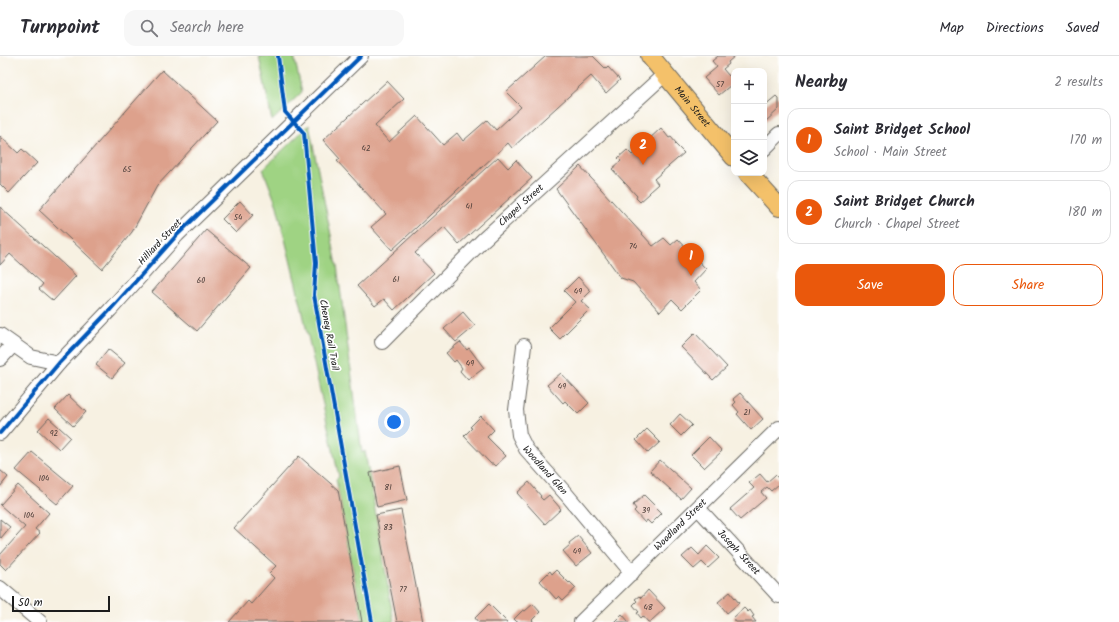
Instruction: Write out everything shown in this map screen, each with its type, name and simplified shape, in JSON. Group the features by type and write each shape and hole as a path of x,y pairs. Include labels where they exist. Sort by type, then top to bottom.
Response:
{"main road":[{"name":"Main Street","path":"659,62 731,153"},
{"path":"751,176 779,207"}],"street":[{"name":"Hilliard Street","path":"0,433 59,363 110,310 177,235 361,56"},
{"name":"Chapel Street","path":"382,342 659,62"},
{"path":"767,146 779,134"},
{"path":"0,335 31,357 59,363"},
{"path":"0,359 13,345"},
{"name":"Woodland Glen","path":"524,346 516,410 519,435 526,449 567,495 632,573"},
{"name":"Woodland Street","path":"581,622 779,428"},
{"name":"Joseph Street","path":"698,508 779,596"},
{"path":"0,588 40,622"}],"green space":[{"path":"259,56 294,56 302,92 272,121"},
{"path":"309,125 337,265 362,453 365,451 394,622 363,622 336,479 339,477 302,309 277,206 263,169"}],"building":[{"path":"546,56 593,56 606,69 608,67 620,80 606,93 591,76 512,148 508,143 392,250 371,227 386,214 337,161 340,159 323,140 387,81 404,99 375,126 389,142 417,116 443,145 457,133 463,141 487,120 496,130 521,107 506,92"},
{"path":"718,56 735,56 723,69 729,76 731,74 731,85 719,95 704,78 717,67 712,61"},
{"path":"162,70 217,121 157,186 132,232 102,269 39,210"},
{"path":"776,96 779,99 779,109 767,120 767,104"},
{"path":"661,128 669,138 671,137 676,143 675,144 684,153 654,179 658,184 640,202 636,198 637,196 612,169 621,161 618,158 627,150 632,155"},
{"path":"0,136 18,153 22,149 37,163 9,193 0,184"},
{"path":"498,157 508,168 516,160 532,178 459,244 444,227 415,253 434,273 394,310 384,299 375,306 357,286"},
{"path":"580,166 653,246 664,238 671,245 678,239 706,269 694,282 701,290 682,309 672,299 660,312 633,282 621,278 556,189"},
{"path":"240,201 253,215 236,233 222,219"},
{"path":"0,207 76,276 53,301 39,289 43,284 10,254 0,265"},
{"path":"206,230 251,268 197,331 152,292"},
{"path":"578,277 591,291 581,301 590,309 560,339 549,328 575,302 564,291"},
{"path":"463,312 475,326 456,342 444,329"},
{"path":"695,333 727,367 713,380 681,347"},
{"path":"460,342 467,350 469,348 484,368 468,380 460,371 462,368 456,360 454,362 446,353"},
{"path":"108,349 125,363 112,378 96,365"},
{"path":"561,373 589,403 578,414 565,401 563,403 547,385"},
{"path":"740,393 763,419 751,430 737,414 739,412 733,405 736,402 733,399"},
{"path":"68,395 86,412 73,426 55,409"},
{"path":"680,414 692,425 681,436 670,425"},
{"path":"481,416 494,430 487,437 506,456 495,466 491,464 464,436 472,428 470,427"},
{"path":"49,418 70,437 59,449 38,430"},
{"path":"647,429 660,442 648,453 636,440"},
{"path":"709,437 722,451 704,468 691,455"},
{"path":"32,452 73,486 57,504 16,470"},
{"path":"299,456 338,490 362,622 229,622 248,601 251,604 274,578 269,573 276,566 234,528"},
{"path":"660,460 691,488 681,499 650,471"},
{"path":"400,466 407,500 377,507 370,473"},
{"path":"0,470 8,477 0,487"},
{"path":"760,474 767,482 775,475 779,479 779,484 771,491 767,487 761,492 766,498 740,520 730,509 754,488 749,483"},
{"path":"529,482 543,500 549,495 561,509 545,524 517,493"},
{"path":"18,485 49,513 35,529 40,533 6,570 0,564 0,555 25,527 0,505"},
{"path":"644,495 662,513 651,524 647,520 645,523 634,511 636,509 633,505"},
{"path":"401,510 423,622 397,622 376,515"},
{"path":"0,519 10,527 1,538 0,537"},
{"path":"578,536 592,553 576,566 563,551 570,545 569,543"},
{"path":"707,546 719,558 708,568 702,562 694,569 682,557 692,548 699,555"},
{"path":"556,570 576,588 563,600 559,596 556,599 540,581 550,571 552,574"},
{"path":"648,590 665,608 650,622 648,622 643,616 641,618 637,613 639,612 633,605 637,601 635,599 639,596 641,598"},
{"path":"730,592 739,603 727,613 718,602"},
{"path":"489,604 507,622 478,622 475,618"},
{"path":"533,604 540,612 532,620 534,622 517,622 514,619 523,610 525,611"},
{"path":"744,608 748,612 750,610 754,616 752,617 756,622 736,622 733,618"},
{"path":"622,614 629,622 614,622"}],"cycle path":[{"name":"Cheney Rail Trail","path":"278,56 285,112 304,133 316,263 314,295 372,622"},
{"path":"0,433 59,363 110,310 177,235 361,56"}],"place":[{"name":"Saint Bridget Church","path":"643,165"},
{"name":"Saint Bridget School","path":"691,276"}]}
